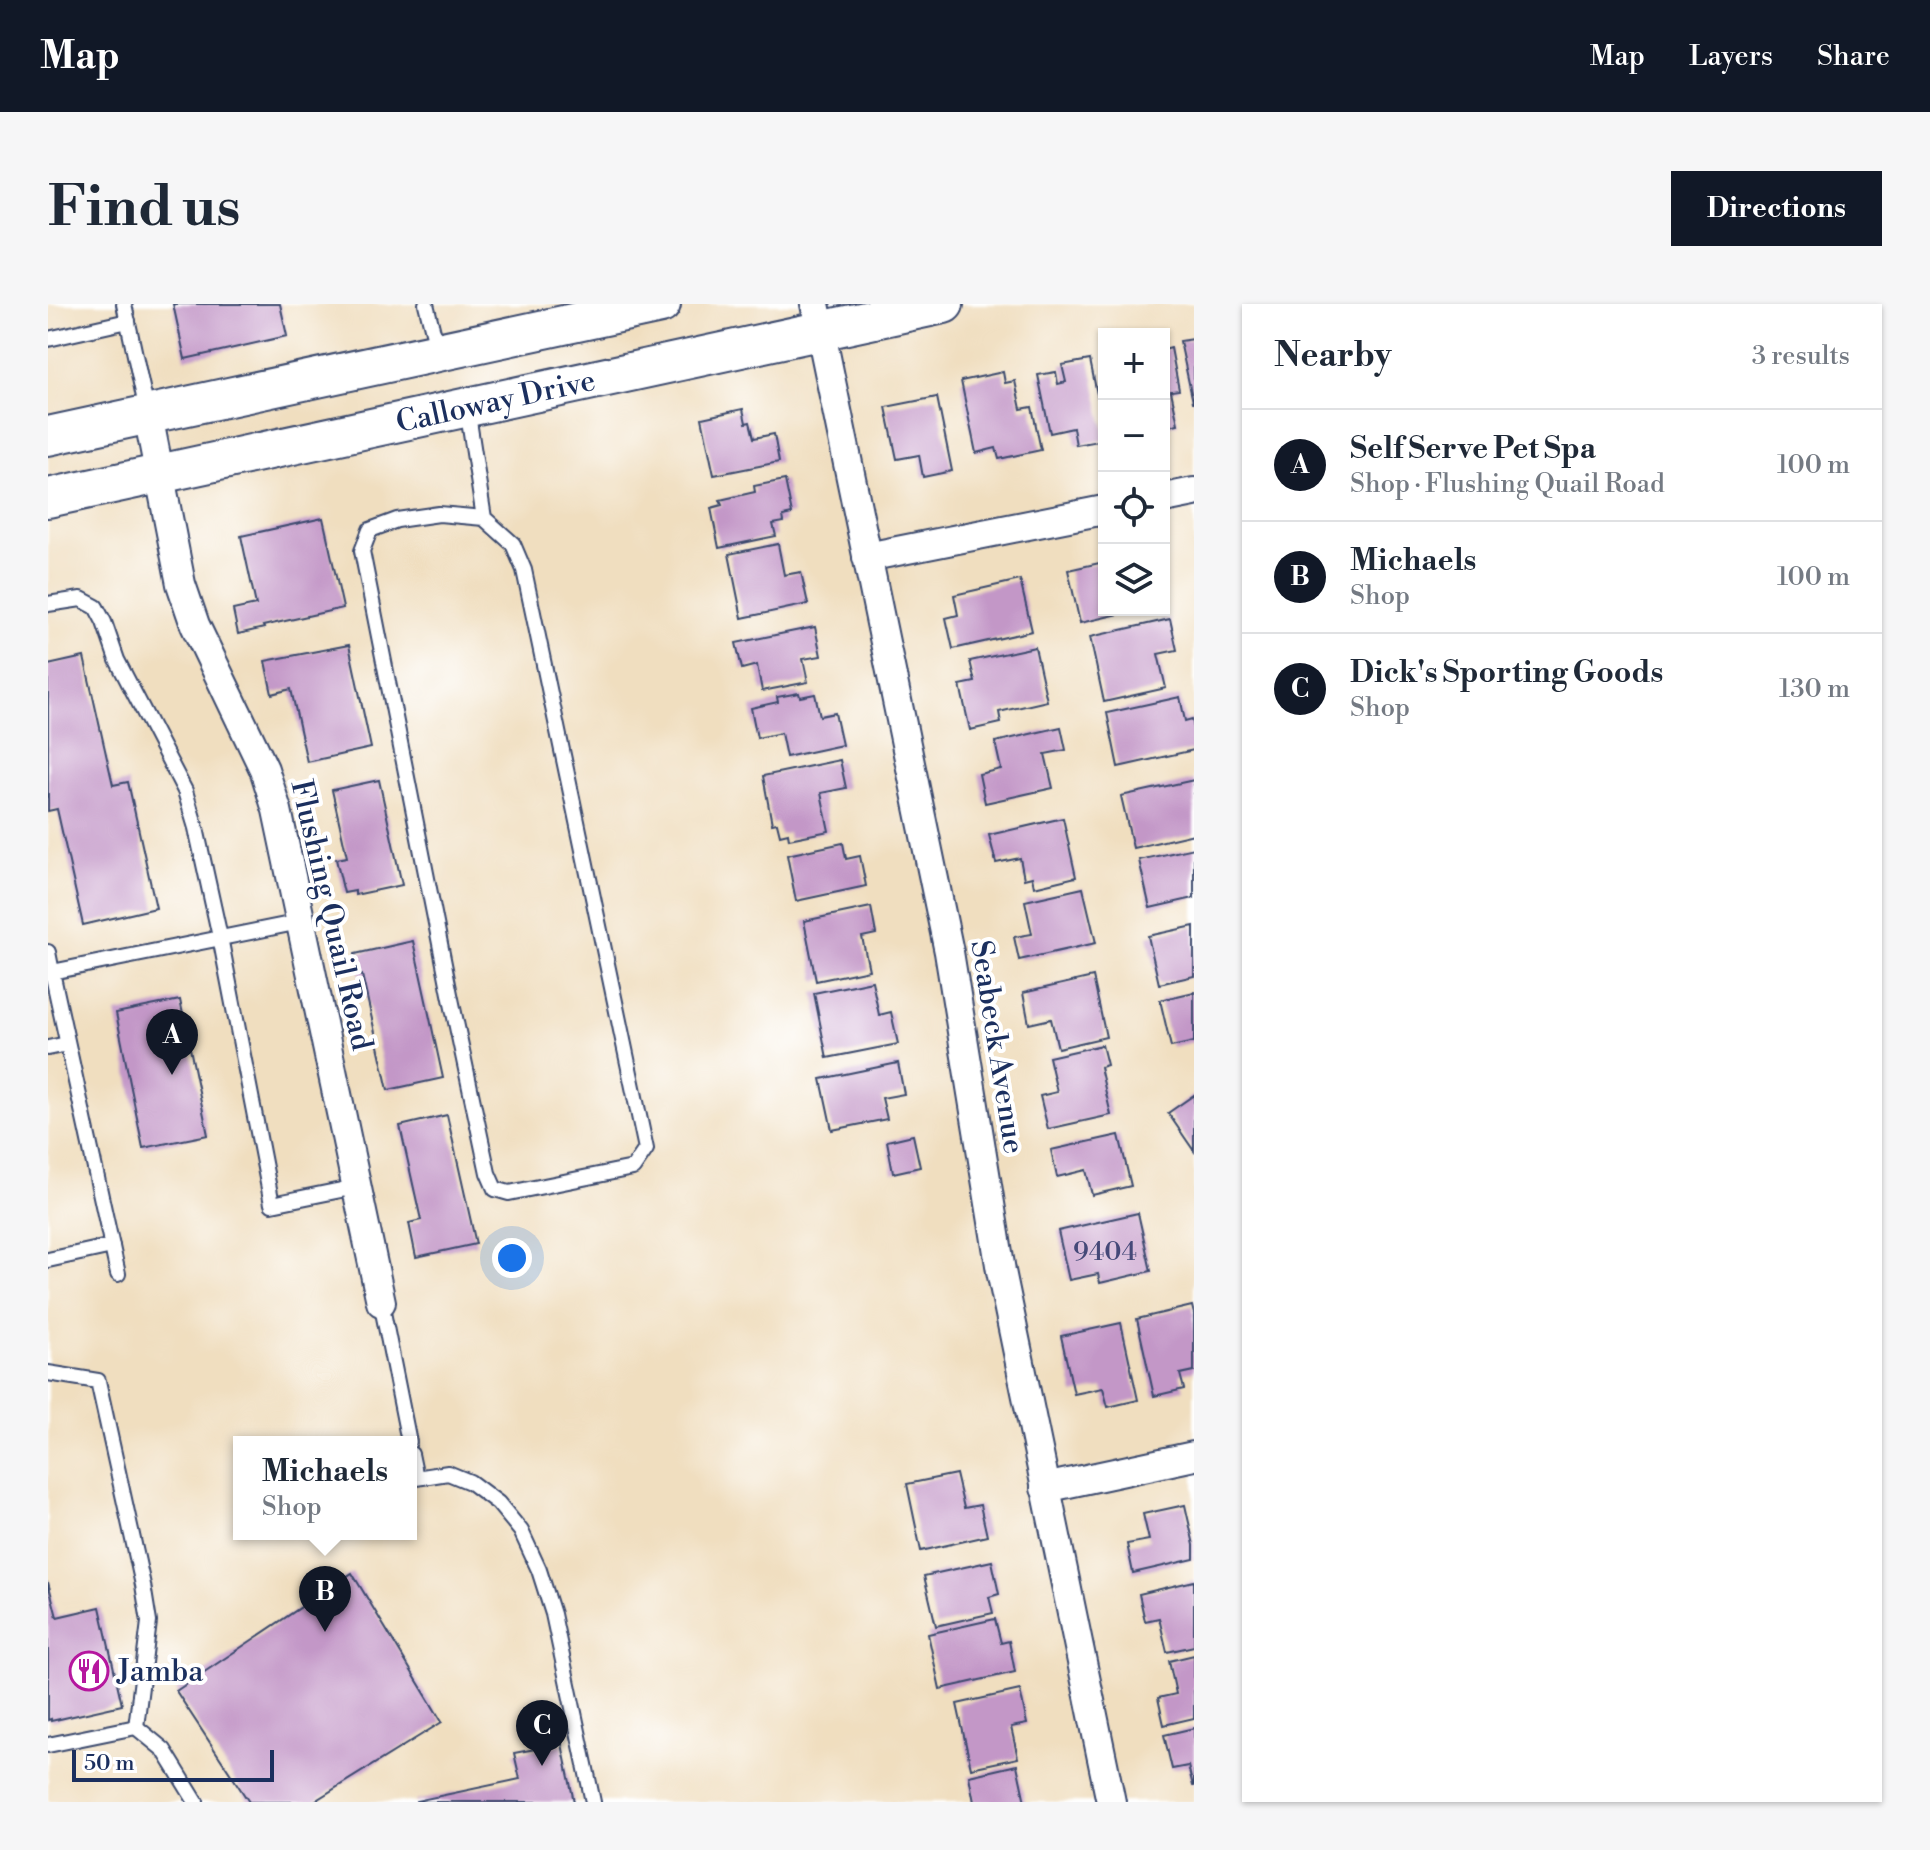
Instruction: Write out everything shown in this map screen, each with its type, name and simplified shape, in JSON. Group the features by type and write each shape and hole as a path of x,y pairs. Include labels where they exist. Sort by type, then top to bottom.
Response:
{"main road":[{"name":"Calloway Drive","path":"48,436 661,304"},
{"name":"Calloway Drive","path":"48,498 467,407 818,317 944,304"}],"street":[{"name":"Seabeck Avenue","path":"818,317 949,952 1001,1271 1111,1802"},
{"name":"Flushing Quail Road","path":"148,415 181,584 195,625 264,769 277,810 381,1302"},
{"path":"1170,497 1194,492"},
{"path":"867,557 1098,511"},
{"path":"1045,1488 1194,1456"}],"lane":[{"path":"124,304 148,415"},
{"path":"426,304 438,352"},
{"path":"48,339 128,321"},
{"path":"467,407 484,518 513,544 524,570 646,1149 633,1168 509,1193 495,1189 488,1173 362,551 370,530 397,520 439,514 484,518"},
{"path":"48,604 81,599 96,607 117,660 185,791 220,937 272,1204 356,1187"},
{"path":"52,972 300,922"},
{"path":"48,952 118,1274"},
{"path":"48,1048 67,1044"},
{"path":"48,1260 112,1246"},
{"path":"381,1302 408,1436"},
{"path":"48,1373 98,1381 149,1622 136,1727"},
{"path":"417,1478 448,1473 470,1482 498,1503 521,1531 539,1570 553,1614 593,1802"},
{"path":"48,1745 136,1727"},
{"path":"136,1727 164,1750 196,1802"}],"building":[{"path":"173,304 280,304 287,336 185,359"},
{"path":"1194,339 1194,402 1193,402 1180,341"},
{"path":"1170,348 1179,390 1171,391 1178,424 1170,426 1170,400"},
{"path":"1090,360 1098,399 1098,441 1076,445 1073,428 1050,433 1038,375 1056,372 1058,384 1066,382 1062,365"},
{"path":"1003,372 1005,383 1015,381 1021,409 1032,407 1041,450 999,459 996,448 976,453 961,381"},
{"path":"937,397 952,471 923,477 919,455 897,459 886,407"},
{"path":"743,409 754,438 774,434 779,462 714,475 702,418"},
{"path":"785,480 792,514 783,516 784,522 773,524 776,536 719,548 711,508 722,505 720,500 755,492 754,486"},
{"path":"323,518 343,608 238,634 233,610 256,605 241,536"},
{"path":"778,544 784,575 801,572 808,604 742,618 729,554"},
{"path":"1098,563 1098,616 1110,616 1080,623 1068,570"},
{"path":"1020,580 1032,631 953,649 946,618 958,615 954,595"},
{"path":"1170,619 1177,650 1158,654 1166,688 1104,702 1090,637"},
{"path":"815,627 821,656 803,659 808,682 762,691 757,665 742,669 736,643"},
{"path":"349,645 371,748 307,762 291,689 272,694 265,661"},
{"path":"1035,647 1047,701 999,712 1001,723 970,730 960,685 975,682 970,661"},
{"path":"84,657 113,785 128,782 156,908 83,925 57,809 48,811 48,665"},
{"path":"799,693 800,697 815,694 820,716 835,713 842,745 786,757 781,733 757,738 751,708 778,702 777,697"},
{"path":"1180,697 1185,721 1192,719 1194,750 1118,767 1107,713"},
{"path":"1061,727 1066,750 1045,754 1053,788 985,803 979,774 1001,769 995,742"},
{"path":"840,760 846,788 821,793 829,831 789,839 788,833 780,835 777,823 772,824 763,776"},
{"path":"379,780 402,885 355,895 355,891 344,893 336,859 347,857 332,790"},
{"path":"1194,780 1194,834 1133,848 1121,796"},
{"path":"1063,818 1076,877 1034,887 1032,877 1024,879 1020,858 996,863 989,835"},
{"path":"843,843 846,859 860,856 866,886 796,901 787,855"},
{"path":"1194,848 1194,898 1150,908 1139,860"},
{"path":"1083,888 1096,943 1019,960 1014,937 1032,934 1025,901"},
{"path":"871,907 876,934 862,937 869,970 816,981 804,921"},
{"path":"1194,926 1194,976 1159,984 1148,936"},
{"path":"413,941 443,1078 388,1090 355,954"},
{"path":"1093,977 1106,1037 1058,1048 1051,1019 1029,1024 1023,993"},
{"path":"872,981 879,1015 891,1012 898,1044 827,1058 814,993"},
{"path":"1194,992 1194,1042 1171,1047 1160,1000"},
{"path":"180,1000 208,1135 143,1148 116,1013"},
{"path":"1102,1045 1107,1065 1100,1067 1111,1115 1048,1129 1040,1096 1057,1092 1049,1057"},
{"path":"898,1063 904,1094 882,1098 887,1119 832,1130 821,1079"},
{"path":"1194,1095 1194,1151 1168,1113"},
{"path":"447,1115 476,1244 416,1257 409,1223 421,1220 400,1126"},
{"path":"913,1135 920,1167 893,1173 887,1141"},
{"path":"1119,1135 1131,1186 1092,1195 1086,1170 1057,1177 1051,1150"},
{"path":"1138,1213 1151,1271 1100,1283 1098,1274 1069,1280 1058,1231"},
{"path":"1192,1306 1194,1371 1180,1374 1184,1389 1154,1396 1137,1319"},
{"path":"1121,1323 1138,1400 1108,1407 1103,1388 1074,1394 1061,1336"},
{"path":"956,1474 964,1508 980,1505 987,1536 921,1551 907,1484"},
{"path":"1185,1505 1194,1559 1133,1573 1127,1544 1149,1540 1143,1514"},
{"path":"992,1561 999,1594 989,1597 993,1613 936,1626 924,1576"},
{"path":"352,1573 442,1722 313,1802 249,1802 176,1691"},
{"path":"1194,1581 1194,1646 1167,1652 1159,1618 1145,1621 1139,1594"},
{"path":"48,1582 57,1617 100,1607 122,1705 48,1720"},
{"path":"995,1619 1001,1643 1009,1641 1015,1672 940,1689 928,1634"},
{"path":"1194,1655 1194,1718 1164,1725 1158,1698 1176,1694 1169,1661"},
{"path":"1020,1690 1027,1724 1011,1727 1018,1758 971,1768 957,1704"},
{"path":"1194,1728 1193,1786 1188,1766 1172,1769 1164,1735"},
{"path":"562,1744 574,1802 416,1802 520,1779 514,1753"},
{"path":"1017,1765 1025,1802 974,1802 969,1776"}],"place":[{"name":"Self Serve Pet Spa","path":"172,1075"},
{"name":"Michaels","path":"325,1632"},
{"name":"Jamba","path":"89,1671"},
{"name":"Dick's Sporting Goods","path":"542,1766"}]}
